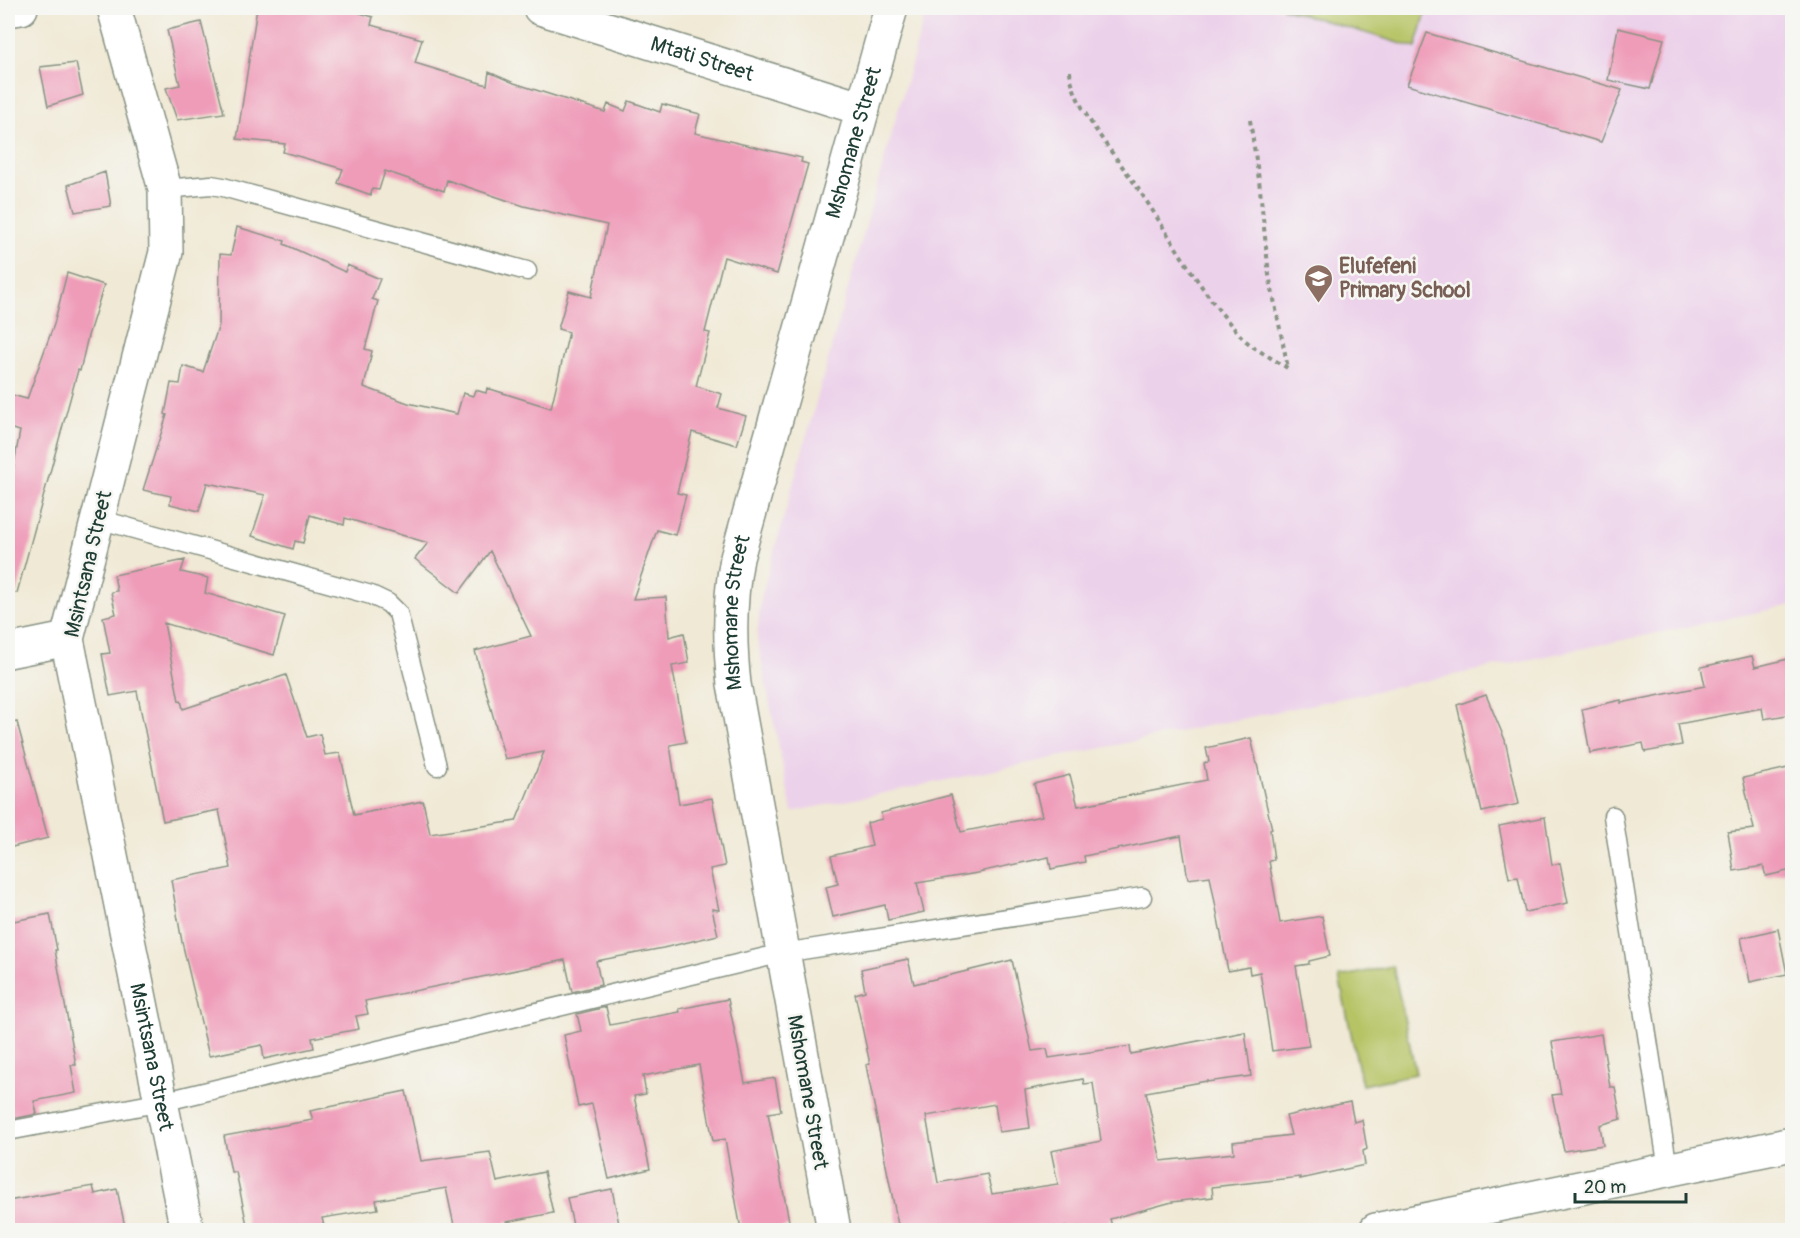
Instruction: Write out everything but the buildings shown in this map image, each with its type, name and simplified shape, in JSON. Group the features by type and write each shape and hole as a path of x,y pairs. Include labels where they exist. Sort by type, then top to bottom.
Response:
{"street":[{"path":"8,10 21,8"},
{"name":"Msintsana Street","path":"114,8 165,189 166,252 67,639 187,1230"},
{"name":"Mtati Street","path":"540,8 863,109"},
{"name":"Mshomane Street","path":"834,1230 734,684 729,633 731,589 737,558 891,8"},
{"path":"8,651 67,639"},
{"path":"1376,1230 1792,1144"}],"lane":[{"path":"165,189 211,185 223,187 527,271"},
{"path":"98,519 371,595 388,603 398,613 437,766"},
{"path":"1613,816 1668,1169"},
{"path":"8,1131 162,1102 783,953 1142,897"}],"path":[{"path":"1070,71 1070,80 1088,117 1136,185 1191,273 1241,337 1288,369 1269,275 1250,120"}],"shaded area":[{"name":"Elufefeni Primary School","path":"927,8 1792,8 1792,605 792,812 757,639 761,598"}],"green space":[{"path":"1282,8 1427,8 1416,48"},
{"path":"1393,966 1416,1074 1362,1085 1339,977"}],"place":[{"name":"Elufefeni Primary School","path":"1318,304"}]}
